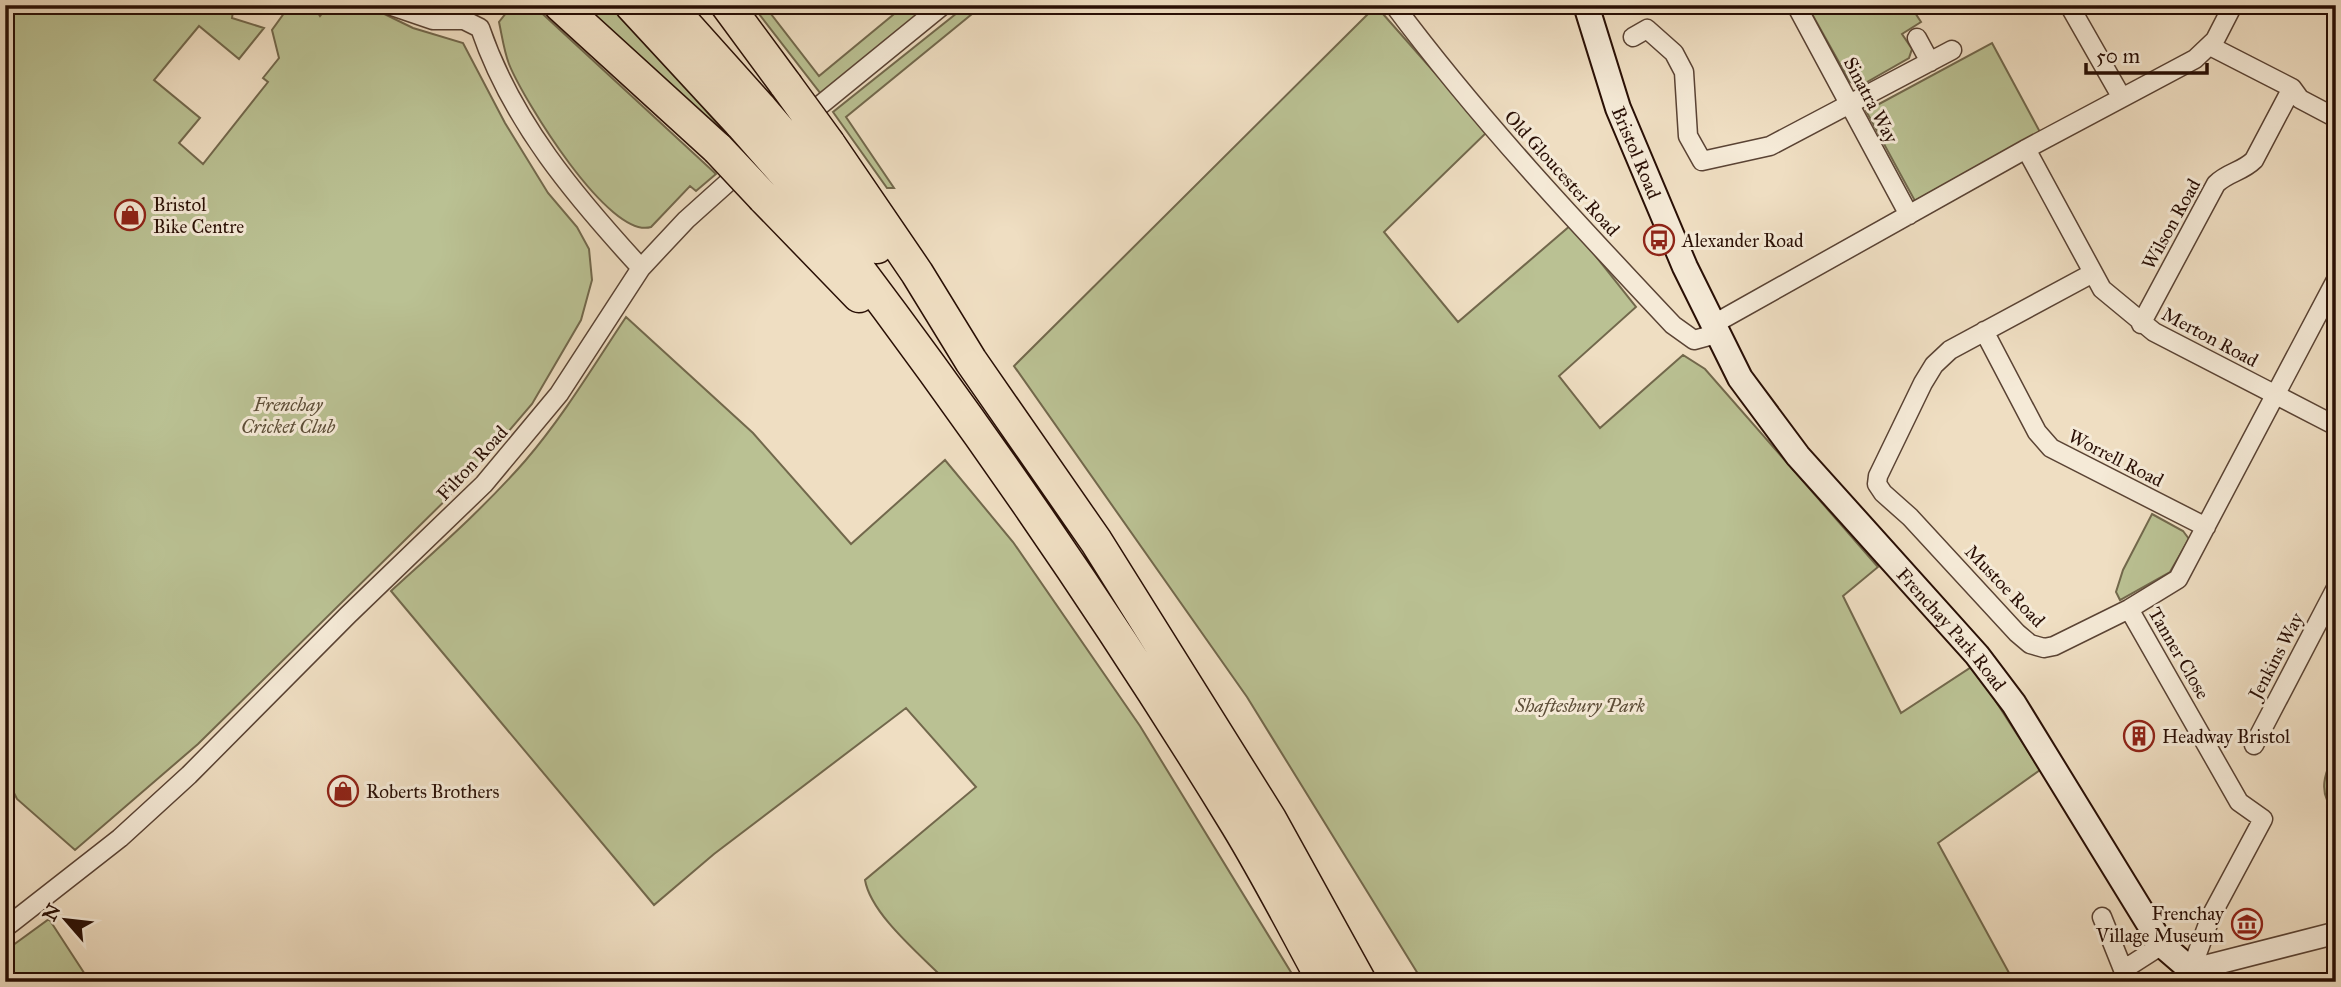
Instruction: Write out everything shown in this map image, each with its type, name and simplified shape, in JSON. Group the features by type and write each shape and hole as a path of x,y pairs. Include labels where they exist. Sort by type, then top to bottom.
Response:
{"highway":[{"path":"560,5 718,149 921,356"},
{"path":"631,5 752,117 808,161 971,361 1063,491 1270,819 1360,982"},
{"path":"668,5 752,117"},
{"path":"727,5 786,85 808,161 878,293 1126,649 1238,827 1324,982"}],"main road":[{"name":"Bristol Road","path":"1586,5 1619,108 1714,330"},
{"name":"Frenchay Park Road","path":"1714,330 1740,378 1798,456 1977,655 2014,704 2162,945 2192,976"}],"street":[{"path":"389,5 432,20 464,20 480,28 501,83 532,135 564,180 641,268"},
{"name":"Filton Road","path":"5,928 120,838 189,775 348,615 484,484 552,404 641,268 710,196 943,5"},
{"name":"Old Gloucester Road","path":"1394,5 1429,52 1538,181 1674,325 1694,340 1714,330"},
{"name":"Sinatra Way","path":"1796,5 1909,215"},
{"path":"2069,5 2122,98"},
{"path":"1714,330 2026,149 2195,59 2210,46 2233,5"},
{"path":"1633,37 1647,29 1674,53 1684,72 1688,136 1702,161 1770,146 1952,50"},
{"path":"1917,38 1930,62"},
{"path":"2210,46 2292,88 2300,99 2336,118"},
{"name":"Wilson Road","path":"2141,324 2216,184 2226,174 2245,170 2254,160 2292,88"},
{"name":"Merton Road","path":"2026,149 2091,274 2102,289 2141,324 2336,426"},
{"name":"Mustoe Road","path":"2091,274 1950,350 1934,365 1878,473 1879,487 2030,644 2044,648 2054,646 2129,609 2178,579 2336,280"},
{"name":"Worrell Road","path":"1984,331 2037,432 2051,448 2206,527"},
{"name":"Jenkins Way","path":"2254,744 2336,587"},
{"name":"Tanner Close","path":"2129,609 2239,803 2263,819 2211,916 2192,976"},
{"path":"2102,917 2126,976 2162,945"},
{"path":"2192,976 2336,933"}],"green space":[{"name":"Frenchay Cricket Club","path":"5,5 234,5 232,18 264,28 239,59 199,26 154,80 200,118 179,143 203,164 268,82 263,78 279,58 272,30 290,5 313,5 320,16 329,5 366,5 413,28 463,43 505,123 548,193 577,227 589,249 592,280 581,320 532,404 471,475 198,744 75,850 17,799 5,775"},
{"path":"404,5 533,5 716,174 696,191 690,186 651,227 633,225 613,212 591,190 569,164 531,106 507,59 499,22 506,13 499,6 458,9 432,15"},
{"path":"584,5 614,5 750,161 740,158"},
{"path":"752,5 764,5 819,76 905,5 932,5 821,94"},
{"path":"967,5 983,5 846,117 894,188 887,188 833,112"},
{"path":"1807,5 1910,5 1921,22 1902,34 1912,49 1909,58 1860,86 1850,82"},
{"name":"Shaftesbury Park","path":"1376,6 1487,132 1384,232 1458,322 1571,225 1636,307 1559,376 1600,428 1683,355 1705,369 1878,567 1843,596 1901,713 1973,666 2040,770 1938,843 2014,982 1423,982 1247,697 1014,366"},
{"path":"1992,43 2040,132 1915,201 1866,111"},
{"path":"626,317 753,433 851,544 945,460 1013,542 1140,726 1297,982 947,982 887,921 869,893 865,880 976,787 906,708 714,854 654,905 391,591 477,512 525,461 565,409"},
{"path":"2152,514 2183,531 2189,539 2170,572 2120,600 2116,592 2123,570"},
{"path":"2336,751 2336,812 2326,798 2324,782"},
{"path":"49,919 90,982 5,982 5,951"}],"place":[{"name":"Bristol Bike Centre","path":"130,215"},
{"name":"Alexander Road","path":"1659,240"},
{"name":"Headway Bristol","path":"2139,736"},
{"name":"Roberts Brothers","path":"343,791"},
{"name":"Frenchay Village Museum","path":"2247,924"}]}
